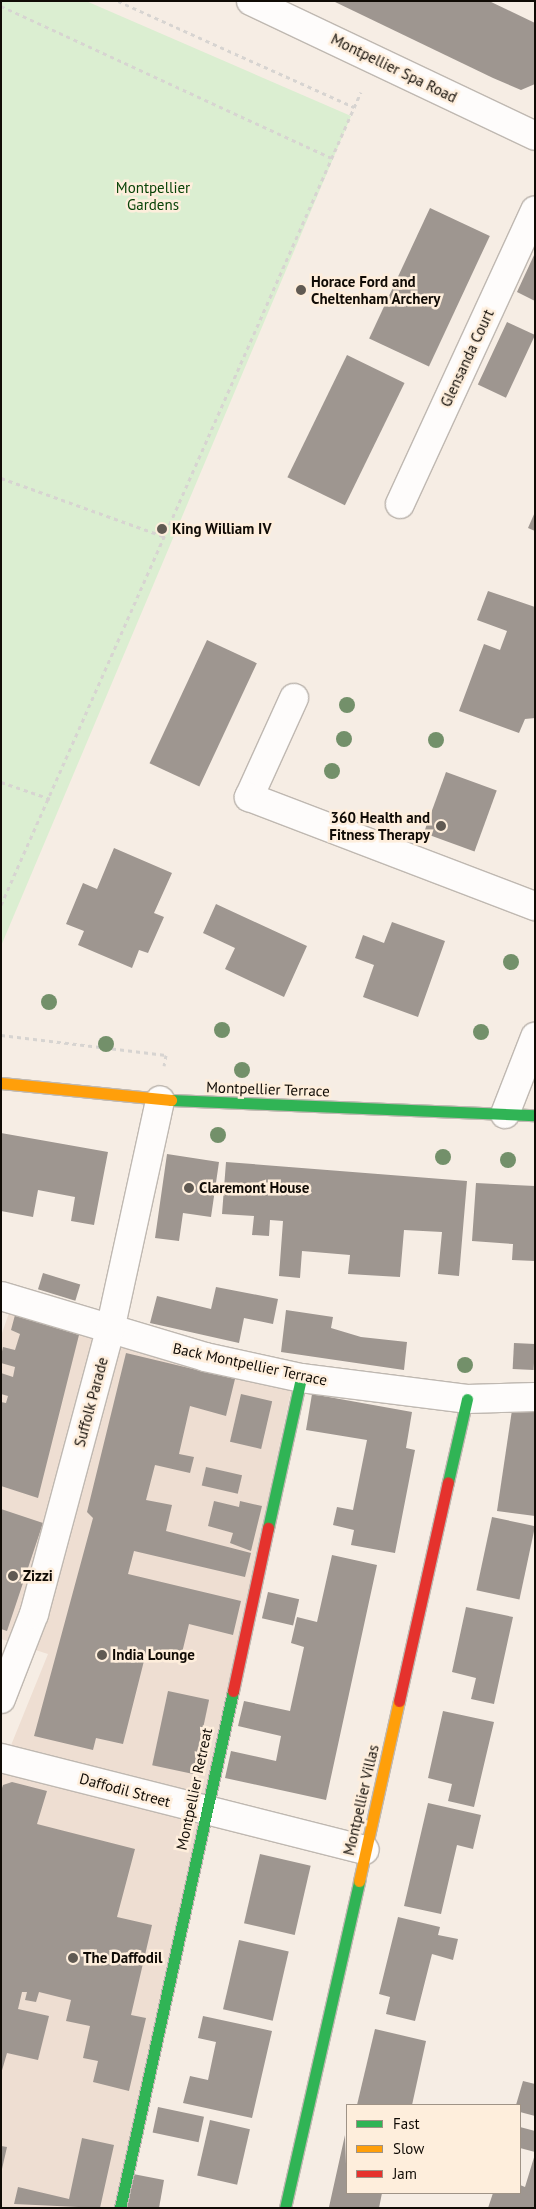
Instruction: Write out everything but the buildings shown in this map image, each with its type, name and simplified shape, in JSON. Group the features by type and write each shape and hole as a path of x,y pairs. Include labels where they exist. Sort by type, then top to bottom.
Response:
{"main road":[{"name":"Montpellier Terrace","path":"1,1083 160,1100 535,1116"},
{"name":"Montpellier Retreat","path":"120,2208 204,1811 301,1378"},
{"name":"Montpellier Villas","path":"285,2208 467,1399"}],"street":[{"name":"Montpellier Spa Road","path":"251,1 377,58 535,136"},
{"name":"Glensanda Court","path":"400,504 535,211"},
{"path":"294,698 249,797 535,906"},
{"path":"505,1114 535,1037"},
{"name":"Suffolk Parade","path":"1,1699 6,1671 34,1614 110,1330 160,1100"},
{"name":"Back Montpellier Terrace","path":"1,1296 110,1330 301,1378 467,1399 535,1396"},
{"name":"Daffodil Street","path":"1,1758 204,1811 365,1850"}],"path":[{"path":"118,1 355,107"},
{"path":"1,6 331,158"},
{"path":"1,905 51,800 331,158 377,58"},
{"path":"1,478 166,537"},
{"path":"1,782 51,800"},
{"path":"1,1035 166,1055 160,1100"}],"shaded area":[{"path":"10,1310 292,1387 116,2208 1,2208 1,1770 48,1654 1,1639 1,1336"}],"green space":[{"name":"Montpellier Gardens","path":"1,1 86,1 351,116 1,946"}],"traffic: fast":[{"path":"171,1100 535,1115"},
{"path":"268,1528 301,1378"},
{"path":"448,1482 467,1399"},
{"path":"120,2208 233,1691"},
{"path":"285,2208 359,1881"}],"traffic: slow":[{"path":"1,1083 171,1100"},
{"path":"359,1881 399,1701"}],"traffic: jam":[{"path":"399,1701 448,1482"},
{"path":"233,1691 268,1528"}],"place":[{"name":"Horace Ford and Cheltenham Archery","path":"301,290"},
{"name":"King William IV","path":"162,529"},
{"name":"360 Health and Fitness Therapy","path":"441,826"},
{"name":"Claremont House","path":"189,1188"},
{"name":"Zizzi","path":"13,1576"},
{"name":"India Lounge","path":"102,1655"},
{"name":"The Daffodil","path":"73,1958"}]}
